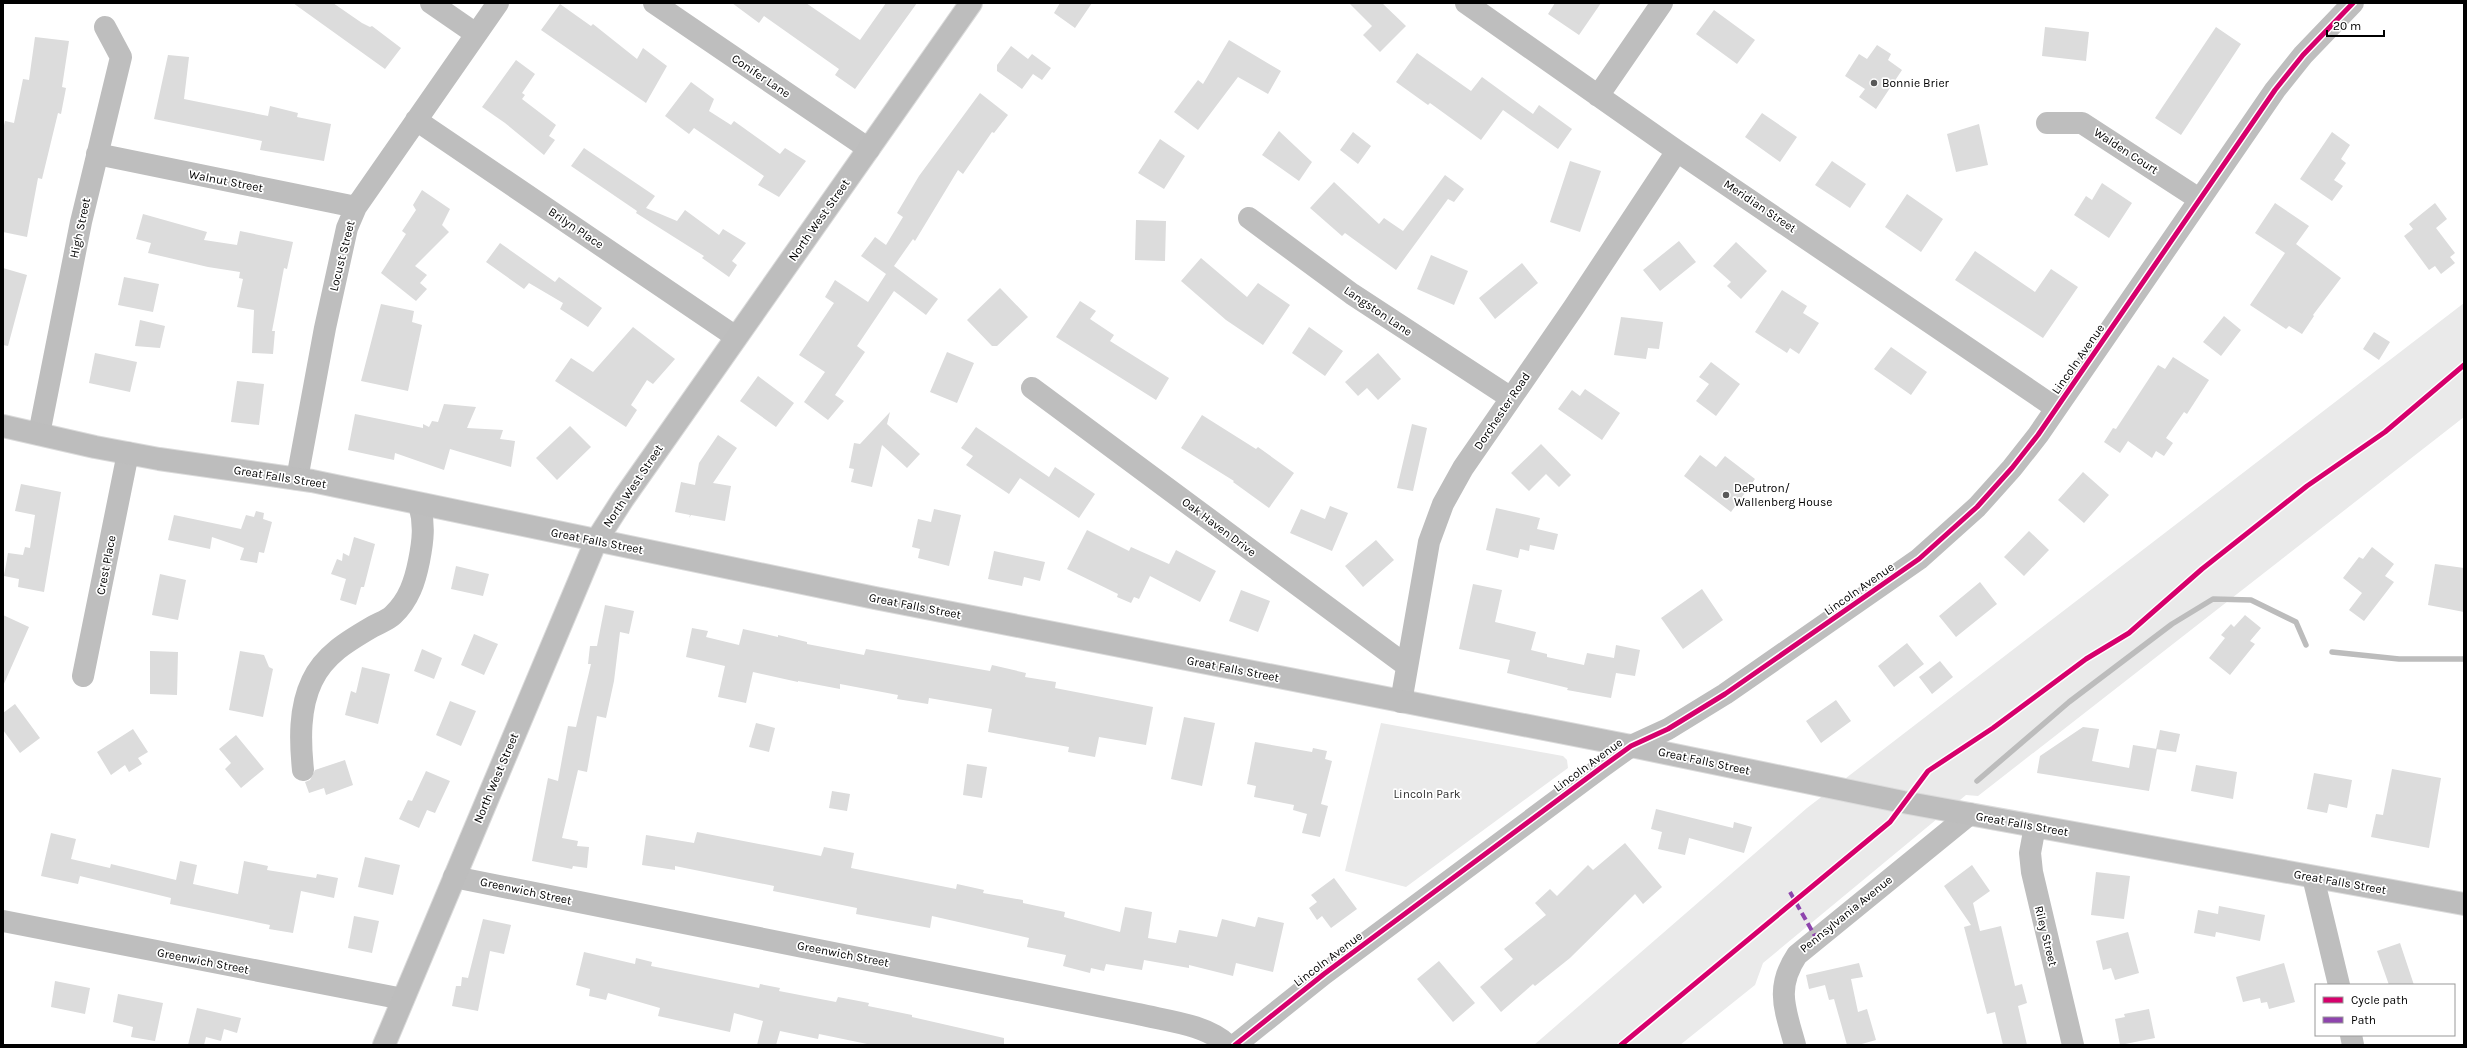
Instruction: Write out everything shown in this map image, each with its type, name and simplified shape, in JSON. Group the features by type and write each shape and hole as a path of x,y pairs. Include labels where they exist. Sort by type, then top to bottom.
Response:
{"main road":[{"name":"North West Street","path":"384,1045 596,541 736,337 971,3"},
{"name":"Great Falls Street","path":"3,426 128,453 297,479 596,541 1400,702 1631,746 1970,814 2464,904"}],"street":[{"path":"431,3 476,34"},
{"name":"Locust Street","path":"297,479 325,328 347,228 356,206 498,3"},
{"name":"Conifer Lane","path":"654,3 869,149"},
{"name":"Meridian Street","path":"1466,3 1677,151 2056,408"},
{"path":"1598,96 1662,3"},
{"name":"Lincoln Avenue","path":"1235,1045 1324,974 1631,746 1668,729 1725,694 1934,547 1972,511 2012,468 2056,408 2199,199 2276,90 2303,55 2353,3"},
{"name":"High Street","path":"39,434 81,222 121,58 105,27"},
{"name":"Brilyn Place","path":"416,120 736,337"},
{"name":"Walden Court","path":"2047,122 2082,123 2199,199"},
{"name":"Dorchester Road","path":"1400,702 1429,542 1443,504 1463,468 1677,151"},
{"name":"Walnut Street","path":"97,154 356,206"},
{"name":"Langston Lane","path":"1249,218 1352,294 1511,398"},
{"name":"Oak Haven Drive","path":"1032,388 1407,666"},
{"name":"Crest Place","path":"84,676 128,453"},
{"path":"303,770 300,749 304,701 312,680 336,650 392,616 412,589 424,537 423,518 419,504"},
{"name":"Pennsylvania Avenue","path":"1795,1045 1783,1001 1783,985 1788,968 1797,955 1970,814"},
{"name":"Riley Street","path":"2035,826 2030,854 2032,872 2073,1045"},
{"name":"Greenwich Street","path":"454,876 1158,1018 1200,1029 1218,1037 1228,1045"},
{"path":"2313,876 2339,984"},
{"name":"Greenwich Street","path":"3,921 403,999"}],"green space":[{"path":"2464,303 2464,417 1978,796 1966,795 1763,963 1755,985 1680,1045 1534,1045 1807,808"},
{"name":"Lincoln Park","path":"1381,723 1563,756 1567,760 1568,768 1406,887 1345,871"}],"building":[{"path":"293,3 333,3 362,23 370,27 372,26 401,48 385,69"},
{"path":"732,3 806,3 860,40 886,3 917,3 855,89 835,75 839,69 764,16 759,23"},
{"path":"1060,3 1092,3 1075,28 1054,13"},
{"path":"1349,3 1382,3 1406,26 1380,52 1363,35 1372,26"},
{"path":"1555,3 1601,3 1579,35 1548,14"},
{"path":"560,4 591,26 593,24 637,59 643,48 667,66 646,103 541,30"},
{"path":"1714,10 1755,40 1737,64 1696,34"},
{"path":"2045,27 2089,32 2086,61 2042,56"},
{"path":"2216,27 2241,44 2181,135 2155,118"},
{"path":"35,37 69,41 62,87 66,88 61,114 58,113 42,179 38,178 27,237 3,232 3,130 5,121 14,123 23,79 29,80"},
{"path":"1229,40 1281,71 1268,94 1238,77 1198,130 1174,112 1198,80 1203,84"},
{"name":"Bonnie Brier","path":"1877,45 1891,54 1888,60 1902,70 1876,109 1859,97 1865,89 1845,76 1859,54 1867,59"},
{"path":"1011,46 1028,59 1032,54 1051,68 1042,80 1033,74 1022,89 997,71 997,65"},
{"path":"1417,53 1471,91 1482,77 1533,114 1539,105 1572,129 1558,149 1503,110 1481,140 1430,103 1428,105 1396,82"},
{"path":"168,55 189,57 184,99 268,116 270,106 298,113 297,117 331,124 324,161 260,150 262,141 154,119"},
{"path":"516,60 535,74 522,93 525,95 522,99 556,125 549,136 555,140 544,155 505,123 482,107"},
{"path":"691,82 714,99 709,111 731,125 734,121 780,154 785,148 806,161 779,197 758,185 764,176 694,128 689,134 665,116"},
{"path":"980,93 1008,115 994,133 992,132 963,174 958,170 915,241 913,239 894,266 938,299 926,315 894,291 857,346 865,352 835,395 844,401 828,420 804,402 825,372 799,355 834,303 825,297 835,280 868,302 886,274 861,256 875,237 886,245 903,217 897,213 919,176"},
{"path":"1762,113 1797,137 1780,162 1745,137"},
{"path":"1979,124 1988,165 1956,172 1947,134"},
{"path":"1279,131 1312,162 1299,181 1262,155"},
{"path":"1353,132 1371,146 1358,164 1340,150"},
{"path":"2332,132 2350,145 2341,159 2346,163 2334,180 2343,186 2332,201 2300,179"},
{"path":"1160,139 1185,156 1164,189 1138,173"},
{"path":"584,148 655,196 646,208 677,221 685,210 719,235 723,229 746,243 732,261 737,265 729,277 702,258 704,256 636,213 637,211 571,166"},
{"path":"1570,161 1601,171 1580,232 1550,222"},
{"path":"1832,161 1866,184 1850,208 1815,185"},
{"path":"1445,175 1464,189 1454,202 1448,199 1396,270 1345,233 1342,236 1310,208 1334,182 1379,224 1384,218 1403,231"},
{"path":"2102,183 2132,203 2109,238 2074,215 2086,196 2092,200"},
{"path":"422,190 450,209 442,225 449,232 415,266 427,275 420,283 427,289 416,301 381,273 406,234 402,231 416,210 413,205"},
{"path":"1907,194 1943,219 1921,252 1885,227"},
{"path":"2275,203 2309,226 2296,244 2341,278 2313,315 2314,316 2302,334 2289,326 2286,329 2250,305 2285,253 2255,233"},
{"path":"2435,203 2447,219 2436,228 2455,253 2450,257 2455,263 2441,274 2435,266 2429,270 2404,236 2413,229 2409,224"},
{"path":"143,214 207,232 204,240 237,245 240,231 293,242 287,269 284,268 272,331 275,331 273,354 252,353 254,310 237,307 243,279 239,278 240,272 208,267 148,253 151,243 136,239"},
{"path":"1136,220 1166,221 1165,261 1135,260"},
{"path":"1679,241 1696,262 1660,291 1643,270"},
{"path":"1736,242 1767,271 1741,299 1727,286 1731,282 1713,266"},
{"path":"500,243 555,282 559,277 602,308 588,327 560,309 563,303 529,283 524,289 486,262"},
{"path":"1975,251 2035,292 2051,269 2078,287 2043,338 1955,280"},
{"path":"1431,255 1468,271 1454,305 1417,289"},
{"path":"1201,258 1247,297 1258,283 1290,305 1263,345 1226,320 1181,281"},
{"path":"1522,263 1538,283 1495,319 1479,298"},
{"path":"3,268 27,275 8,346 3,345"},
{"path":"124,277 159,284 153,312 118,305"},
{"path":"1000,288 1028,317 997,346 992,346 967,320"},
{"path":"1782,290 1807,306 1803,313 1819,323 1799,354 1790,348 1787,353 1755,332"},
{"path":"1080,301 1096,311 1090,319 1114,335 1110,341 1169,378 1156,400 1056,337"},
{"path":"381,304 414,311 412,322 422,325 408,391 361,381"},
{"path":"2224,316 2241,330 2221,356 2203,342"},
{"path":"1621,317 1663,322 1659,349 1648,348 1646,359 1614,355"},
{"path":"140,320 165,326 160,348 135,346"},
{"path":"633,327 675,359 653,384 647,380 631,405 637,410 626,427 555,381 571,358 593,372"},
{"path":"1309,327 1343,351 1325,376 1292,353"},
{"path":"2374,332 2390,342 2379,360 2363,349"},
{"path":"1891,347 1927,372 1911,395 1874,369"},
{"path":"947,352 974,363 957,403 930,392"},
{"path":"95,353 137,362 130,392 89,383"},
{"path":"1378,353 1401,379 1378,400 1367,388 1358,396 1345,382"},
{"path":"2173,357 2209,380 2187,414 2184,412 2166,438 2173,443 2164,456 2156,451 2152,458 2128,441 2120,453 2104,442 2113,428 2116,429 2158,365 2165,369"},
{"path":"1711,362 1740,384 1716,416 1696,401 1709,384 1699,377"},
{"path":"758,376 794,403 776,427 740,401"},
{"path":"237,381 264,384 259,425 231,422"},
{"path":"1585,389 1620,413 1602,440 1558,409 1572,390 1580,396"},
{"path":"444,404 476,407 467,428 503,430 500,439 515,441 511,467 450,449 444,470 395,453 394,460 348,450 355,414 423,428 423,424 429,427 432,421 438,422"},
{"path":"890,412 887,424 920,454 907,468 882,445 872,487 851,482 854,469 849,468 854,443 860,444"},
{"path":"1202,415 1256,449 1258,447 1294,473 1269,508 1233,482 1234,481 1181,448"},
{"path":"1412,424 1427,428 1413,491 1397,488"},
{"path":"570,426 591,447 557,480 536,458"},
{"path":"976,427 1049,477 1055,467 1095,494 1079,518 1020,478 1009,494 966,465 973,456 961,448"},
{"path":"718,435 737,448 713,483 731,486 725,521 691,515 689,518 690,515 675,512 681,482 695,485 699,463"},
{"path":"1541,444 1571,475 1559,487 1546,474 1529,491 1511,473"},
{"name":"DePutron/ Wallenberg House","path":"1700,455 1716,467 1725,456 1755,479 1731,512 1684,476"},
{"path":"2083,472 2109,495 2084,523 2058,500"},
{"path":"21,484 61,492 44,592 18,587 19,579 4,576 8,553 23,555 25,547 30,548 35,515 15,511"},
{"path":"1330,506 1348,513 1332,551 1290,533 1301,509 1325,519"},
{"path":"1496,508 1540,518 1537,529 1558,534 1554,550 1530,545 1529,551 1520,549 1518,558 1486,550"},
{"path":"934,509 961,515 949,566 918,558 920,549 912,547 918,519 931,522"},
{"path":"256,511 264,513 263,519 272,522 264,553 259,552 257,563 240,560 244,548 212,537 210,549 168,540 174,515 241,529 246,515 254,517"},
{"path":"1087,530 1129,551 1131,547 1169,564 1176,550 1216,571 1200,602 1150,576 1139,599 1134,597 1131,603 1117,597 1118,594 1067,569"},
{"path":"2029,531 2049,550 2024,576 2004,557"},
{"path":"354,537 375,544 364,587 361,587 356,605 340,600 346,579 331,574 337,559 342,561 343,553 349,556"},
{"path":"1376,540 1394,560 1363,587 1345,566"},
{"path":"2372,547 2394,564 2385,576 2394,582 2364,621 2349,610 2362,593 2343,578 2359,557 2363,559"},
{"path":"994,551 1045,562 1040,581 1024,577 1022,586 988,579"},
{"path":"2435,564 2464,568 2464,612 2428,605"},
{"path":"456,566 489,574 483,596 451,589"},
{"path":"160,574 186,580 178,620 152,615"},
{"path":"1980,582 1997,604 1956,637 1939,616"},
{"path":"1473,584 1502,590 1495,622 1536,632 1531,650 1547,654 1547,657 1584,665 1587,653 1614,658 1616,645 1640,650 1635,676 1616,673 1611,698 1567,690 1568,688 1507,673 1510,660 1459,649"},
{"path":"1702,589 1723,620 1683,649 1661,618"},
{"path":"1241,590 1270,601 1258,632 1229,621"},
{"path":"605,605 634,611 629,634 620,632 614,681 606,718 597,716 587,772 578,770 562,838 578,841 577,846 589,847 587,868 573,866 572,869 532,861 548,778 558,781 568,726 576,727 591,664 588,664 590,646 597,646"},
{"path":"3,615 29,627 3,686"},
{"path":"2245,615 2261,628 2250,641 2255,644 2230,675 2209,658 2225,638 2221,635 2231,624 2234,627"},
{"path":"692,628 708,631 706,637 739,645 743,629 778,637 778,635 807,642 807,644 864,655 866,649 990,671 992,665 1026,673 1025,677 1056,682 1055,688 1153,707 1146,745 1099,737 1095,757 1068,752 1069,747 988,732 992,709 929,698 928,704 897,699 898,695 840,684 840,689 753,672 746,703 718,697 725,666 686,657"},
{"path":"474,634 498,644 484,675 461,665"},
{"path":"1907,643 1924,664 1894,687 1878,666"},
{"path":"422,649 442,658 434,679 414,671"},
{"path":"150,651 178,652 177,695 150,694"},
{"path":"240,651 264,655 269,667 273,669 263,717 229,710"},
{"path":"1940,661 1953,677 1932,694 1919,677"},
{"path":"362,667 390,674 378,724 345,715 351,691 356,693"},
{"path":"1836,700 1851,721 1821,743 1806,721"},
{"path":"450,701 476,711 461,746 436,735"},
{"path":"15,704 40,738 20,753 3,730 3,713"},
{"path":"1184,717 1215,723 1202,786 1171,779"},
{"path":"756,723 775,728 769,752 749,747"},
{"path":"2083,727 2099,729 2092,761 2129,768 2133,745 2157,749 2149,791 2037,773 2040,756"},
{"path":"133,729 148,752 138,758 142,764 129,772 125,765 111,775 97,752"},
{"path":"2160,730 2180,734 2176,752 2156,749"},
{"path":"236,735 264,769 241,788 225,769 231,763 219,749"},
{"path":"1255,742 1312,752 1313,748 1327,751 1325,759 1332,761 1321,804 1328,806 1320,837 1302,833 1307,814 1293,810 1294,805 1254,797 1256,786 1247,784"},
{"path":"345,760 353,785 326,795 324,788 309,793 305,782 310,780 315,770"},
{"path":"967,764 987,767 982,798 963,795"},
{"path":"2196,765 2237,772 2233,799 2191,791"},
{"path":"2392,769 2441,778 2429,848 2371,837 2376,814 2383,815"},
{"path":"426,771 450,781 435,813 427,810 419,828 399,819 408,800 412,801"},
{"path":"2314,773 2352,780 2347,808 2329,804 2327,813 2307,809"},
{"path":"832,791 850,794 847,811 829,808"},
{"path":"1656,809 1733,828 1734,822 1752,827 1744,853 1689,838 1685,855 1658,849 1662,832 1651,829"},
{"path":"697,832 821,856 824,847 854,853 851,868 956,889 957,884 984,890 983,893 1023,900 1023,903 1065,912 1064,917 1120,932 1125,907 1152,912 1148,938 1176,943 1179,930 1217,937 1222,919 1255,927 1258,917 1284,923 1273,972 1236,963 1233,976 1189,965 1189,968 1144,960 1142,970 1106,964 1104,971 1091,968 1090,973 1063,966 1066,955 1027,947 1029,938 932,916 930,928 856,914 857,908 773,891 774,886 675,866 675,870 642,865 646,835 694,843"},
{"path":"51,833 76,839 71,859 110,868 111,864 176,880 180,861 197,865 193,884 238,894 244,861 268,866 267,870 316,878 317,874 338,878 334,898 301,891 293,933 269,929 270,925 170,904 171,898 80,876 78,884 41,876"},
{"path":"1625,843 1662,887 1643,904 1635,894 1570,958 1535,986 1533,984 1501,1012 1480,987 1513,959 1504,949 1546,915 1535,903 1550,889 1557,896 1588,865 1593,870"},
{"path":"365,857 400,865 393,895 358,887"},
{"path":"1972,865 1990,891 1973,903 1980,931 2001,926 2015,986 2022,984 2027,1003 2018,1006 2027,1045 2003,1045 1995,1012 1987,1014 1964,927 1971,925 1944,886"},
{"path":"2096,872 2130,876 2124,919 2091,915"},
{"path":"1334,878 1357,909 1331,928 1322,916 1317,920 1309,908 1317,902 1311,895"},
{"path":"2219,906 2265,915 2260,941 2216,932 2215,937 2194,933 2198,910 2218,914"},
{"path":"354,916 379,921 372,953 348,948"},
{"path":"483,919 511,925 504,954 490,951 478,1011 452,1006 456,986 461,986 462,977 468,978"},
{"path":"2128,932 2139,973 2115,980 2111,968 2103,970 2096,941"},
{"path":"2400,943 2414,984 2389,984 2377,951"},
{"path":"584,952 635,964 636,958 652,962 651,966 759,988 760,984 780,988 779,991 836,1002 838,997 869,1003 868,1006 912,1015 912,1017 1004,1038 1004,1045 872,1045 819,1034 818,1039 780,1031 776,1045 757,1045 763,1021 734,1013 730,1032 658,1016 660,1008 608,993 606,1000 589,996 590,989 576,985"},
{"path":"1439,961 1475,1003 1453,1022 1417,979"},
{"path":"1859,963 1863,977 1851,979 1858,1012 1867,1009 1876,1040 1858,1045 1847,1045 1834,999 1829,1000 1825,985 1809,989 1806,975"},
{"path":"2284,963 2295,1002 2269,1009 2267,1002 2261,1003 2260,998 2243,1002 2236,977"},
{"path":"55,981 90,988 85,1014 51,1007"},
{"path":"118,994 163,1003 155,1041 131,1037 133,1027 113,1022"},
{"path":"197,1008 241,1018 237,1033 224,1029 221,1041 206,1037 204,1045 188,1045"},
{"path":"2149,1009 2155,1038 2120,1045 2115,1019 2125,1017 2124,1014"}],"waterway":[{"path":"1977,781 2069,702 2172,624 2213,599 2251,600 2296,622 2306,645"},
{"path":"2332,652 2399,659 2464,659"}],"marked path":[{"path":"1790,892 1816,938"}],"cycle path":[{"path":"1235,1045 1324,974 1602,767 1631,746 1668,729 1725,694 1919,559 1977,507 2012,468 2038,435 2275,90 2303,55 2353,3"},
{"path":"1621,1045 1890,822 1928,771 1993,728 2086,659 2129,633 2202,569 2307,486 2385,432 2464,365"}],"place":[{"name":"Bonnie Brier","path":"1874,83"},
{"name":"DePutron/ Wallenberg House","path":"1726,495"}]}
